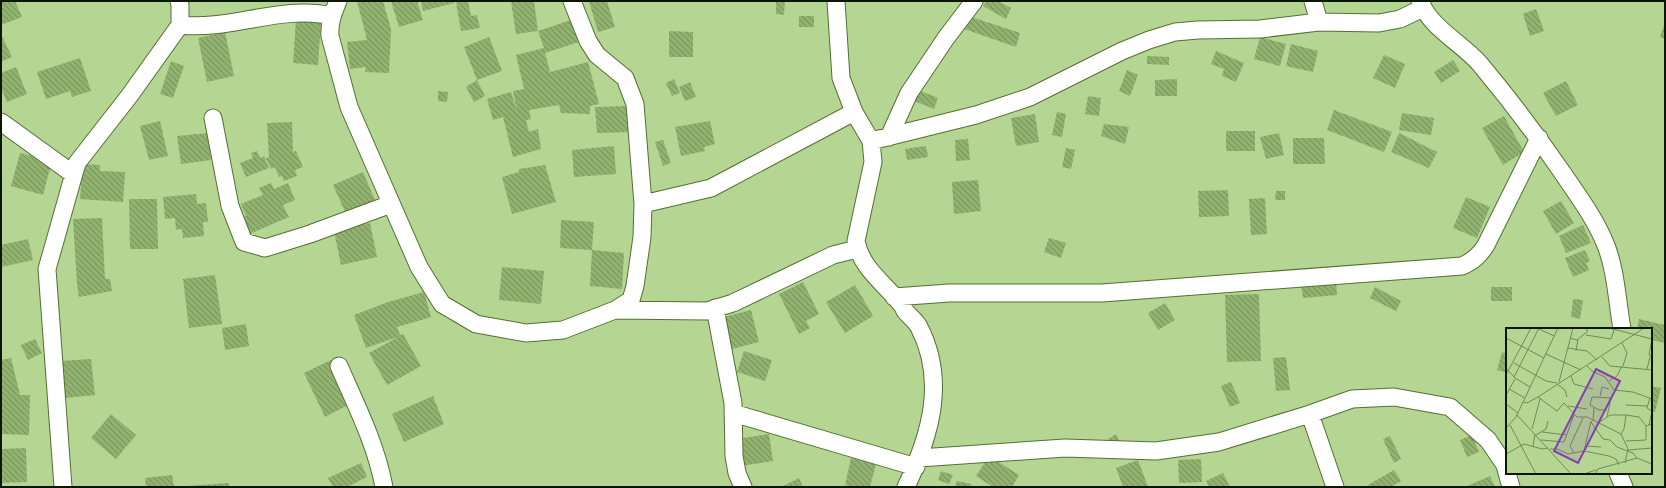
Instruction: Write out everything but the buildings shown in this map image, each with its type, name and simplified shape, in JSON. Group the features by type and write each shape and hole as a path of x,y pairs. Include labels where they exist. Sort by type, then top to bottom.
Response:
{"street":[{"path":"63,487 47,270 77,163 130,95 180,26 179,1"},
{"path":"335,9 329,27 330,36 349,107 419,267 442,304 476,324 526,333 563,330 615,310 631,300 635,286 642,237 643,204 635,104 625,78 597,55 588,41 572,1"},
{"path":"836,1 841,78 854,112 871,141 873,162 856,240 857,249 865,265 919,326 932,361 935,393 929,426 917,463 906,487"},
{"path":"889,136 909,93 946,38 974,1"},
{"path":"1313,1 1319,22"},
{"path":"871,141 976,115 1030,97 1122,51 1149,40 1175,32 1260,29 1319,22 1379,23 1400,19 1422,5 1441,30 1479,63 1538,138 1578,196 1605,243 1610,257 1622,328"},
{"path":"180,26 198,27 292,13 317,13 335,9"},
{"path":"643,204 711,188 854,112"},
{"path":"213,118 230,206 244,242 265,248 310,234 391,204"},
{"path":"1,122 73,174"},
{"path":"894,297 949,293 1102,294 1462,266 1479,256 1486,245 1538,138"},
{"path":"615,310 707,310 715,308 733,303 833,256 857,249"},
{"path":"715,308 733,403 734,456 737,473 743,487"},
{"path":"339,366 368,432 384,487"},
{"path":"733,414 917,463 1065,448 1156,451 1219,442 1310,414 1352,399 1394,397 1450,407 1488,440 1505,465 1506,469"},
{"path":"1310,414 1335,487"},
{"path":"1507,474 1511,487"},
{"path":"1618,474 1624,487"}]}
